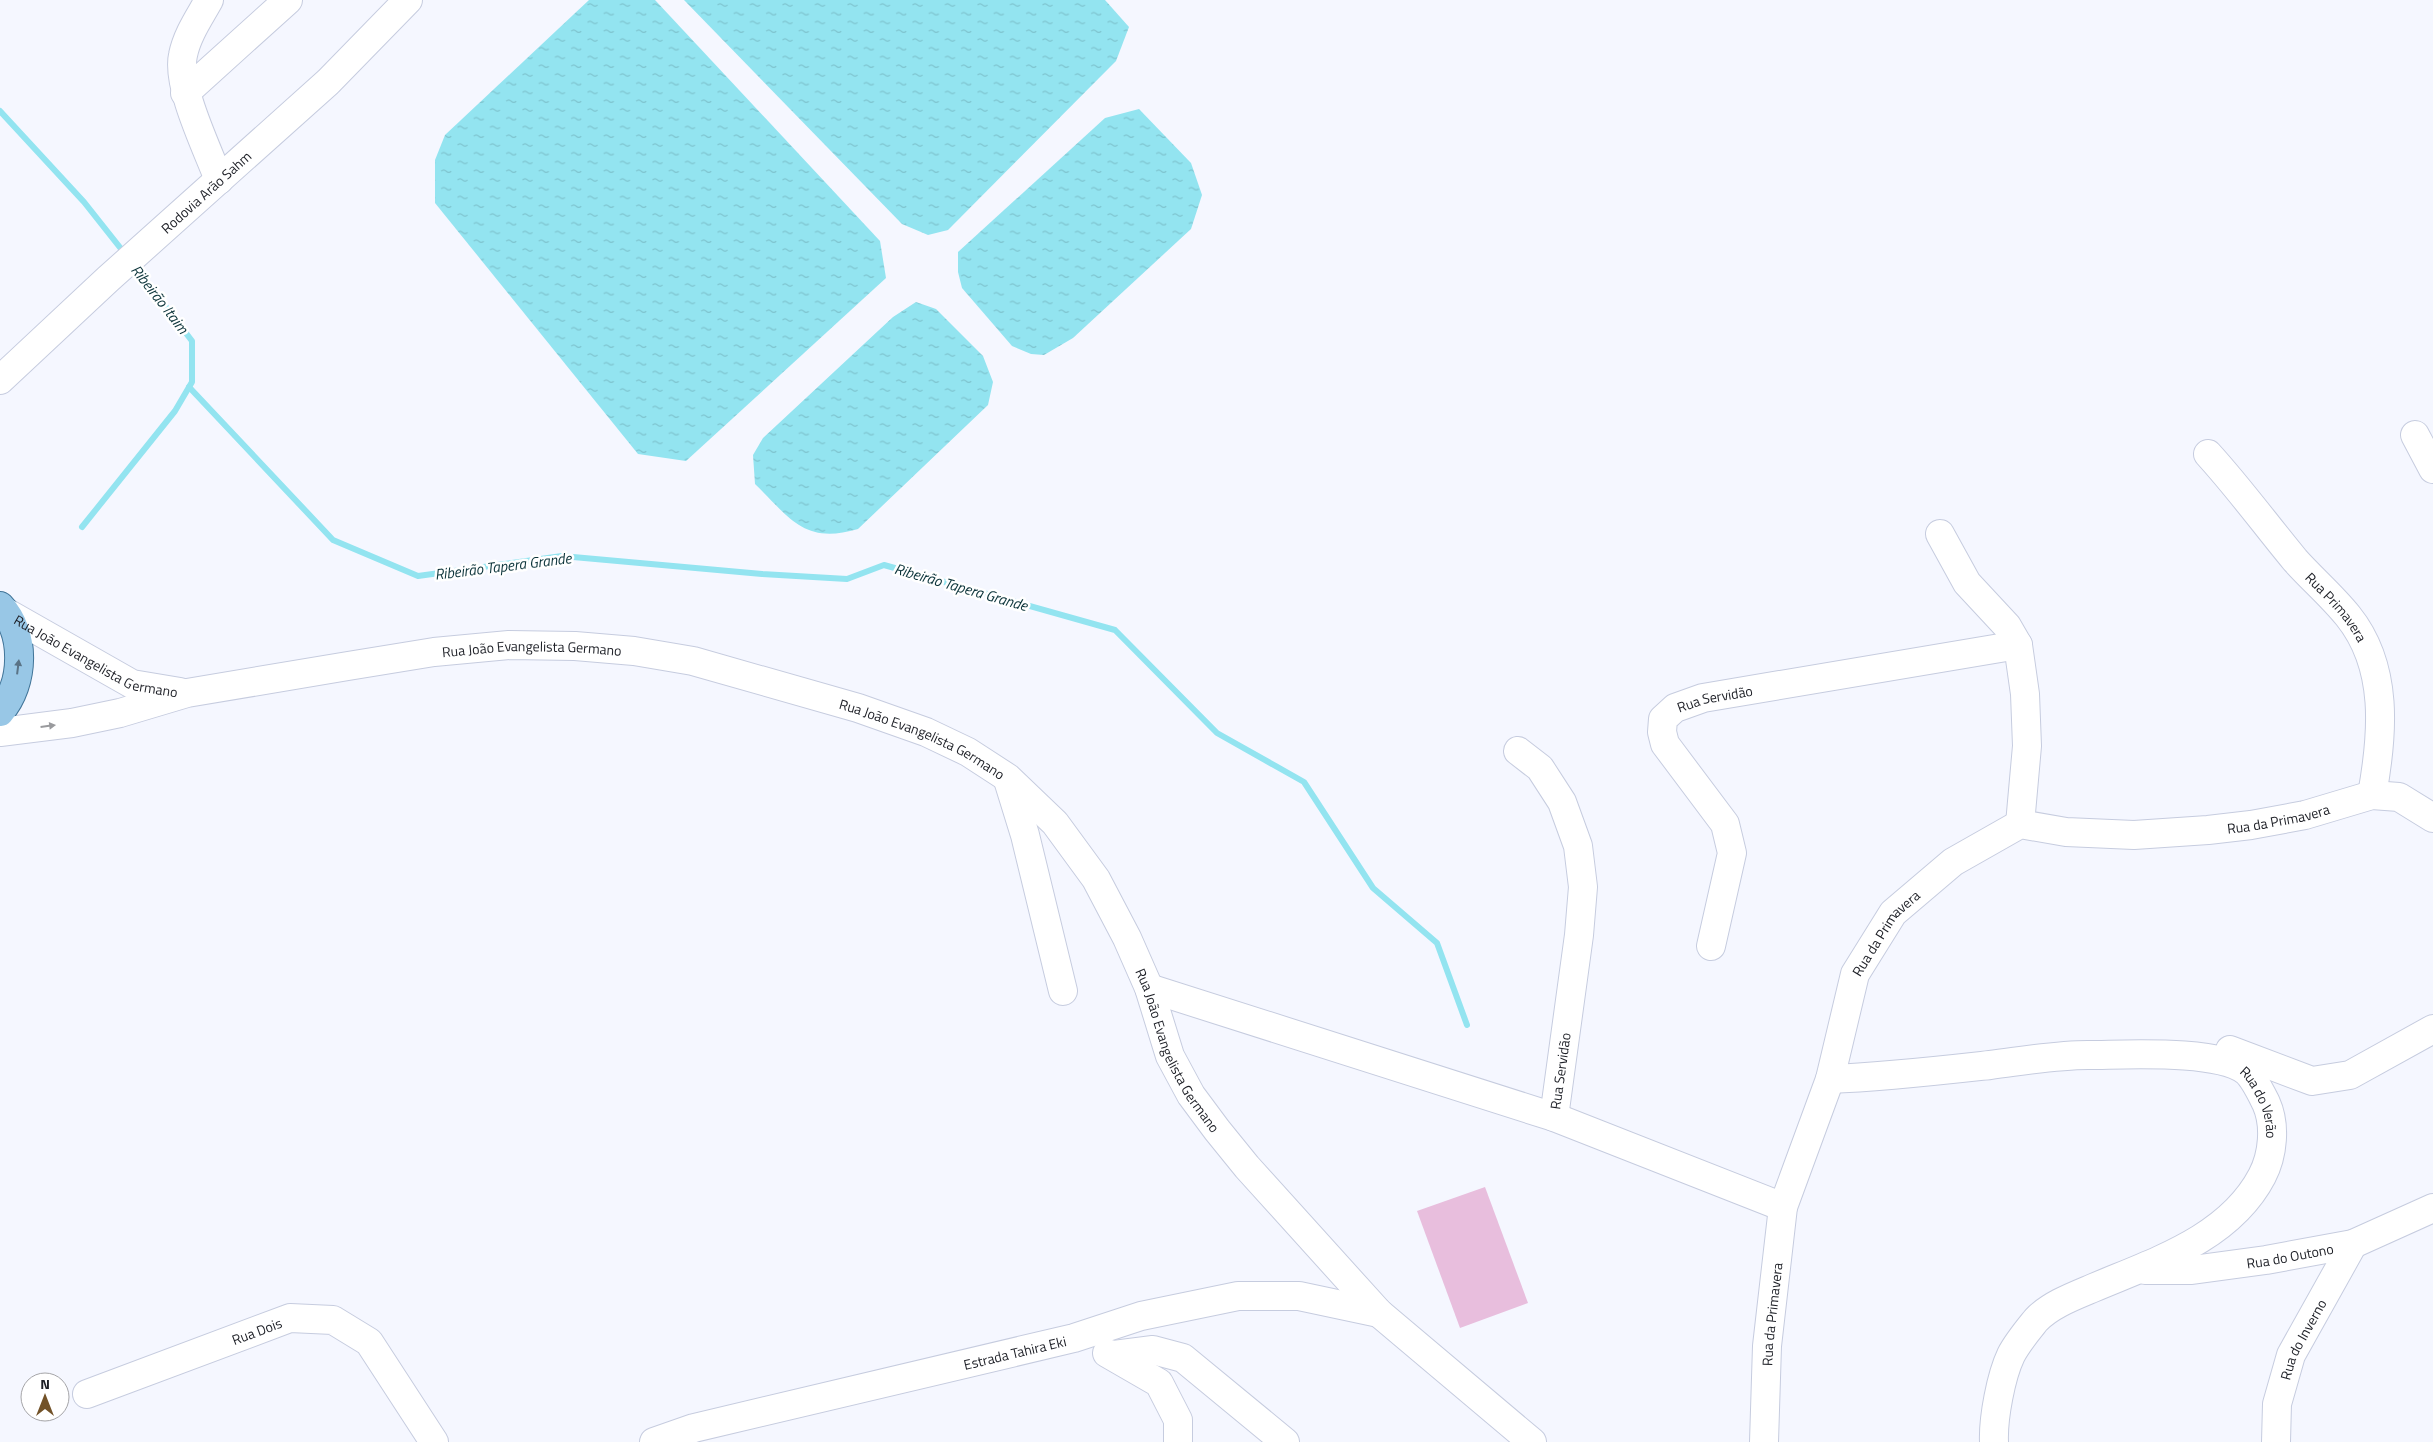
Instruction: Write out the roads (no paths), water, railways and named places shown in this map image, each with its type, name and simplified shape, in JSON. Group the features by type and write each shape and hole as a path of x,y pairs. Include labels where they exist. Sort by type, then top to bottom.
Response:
{"main road":[{"path":"0,712 11,695 18,668 17,634 3,610"}],"street":[{"path":"209,0 192,30 182,57 185,93 219,180"},
{"path":"185,93 288,0"},
{"name":"Rodovia Arão Sahm","path":"0,380 108,279 328,82 408,0"},
{"path":"2415,435 2433,468"},
{"name":"Rua Primavera","path":"2208,454 2234,483 2305,572 2348,616 2365,644 2376,672 2379,707 2380,747 2372,795"},
{"path":"1940,534 1967,583 2007,626 2018,645 2025,694 2027,746 2020,824"},
{"name":"Rua João Evangelista Germano","path":"3,610 132,684 187,693"},
{"name":"Rua João Evangelista Germano","path":"0,732 101,717 187,693 434,652 509,645 575,646 693,661 858,708 926,732 968,752 1008,778 1055,823 1096,879 1127,938 1149,988 1170,1056 1191,1095 1247,1166 1378,1313 1532,1442"},
{"name":"Rua Servidão","path":"1711,946 1732,853 1725,824 1665,744 1662,732 1663,719 1675,708 1703,698 2018,645"},
{"name":"Rua Servidão","path":"1518,751 1540,768 1562,802 1578,846 1582,887 1579,935 1554,1117"},
{"path":"1008,778 1025,835 1063,991"},
{"path":"2372,795 2399,797 2433,818"},
{"name":"Rua da Primavera","path":"1764,1442 1767,1346 1782,1208 1830,1079 1855,974 1893,913 1953,862 2020,824 2066,832 2134,835 2208,830 2252,825 2305,815 2372,795"},
{"path":"1149,988 1554,1117 1782,1208"},
{"path":"2192,1057 2224,1048 2312,1081 2350,1075 2433,1029"},
{"name":"Rua do Verão","path":"1830,1079 1886,1077 2070,1055 2150,1054 2219,1061 2246,1072 2267,1106 2271,1143 2269,1162 2258,1184 2241,1206 2206,1236 2139,1270 2066,1299 2037,1319 2011,1354 1999,1396 1994,1442"},
{"name":"Rua do Outono","path":"2139,1270 2192,1270 2266,1260 2353,1244 2433,1208"},
{"name":"Rua do Inverno","path":"2276,1442 2277,1404 2291,1356 2353,1244"},
{"name":"Estrada Tahira Eki","path":"654,1442 694,1428 1074,1338 1141,1316 1238,1296 1299,1296 1378,1313"},
{"name":"Rua Dois","path":"87,1394 290,1318 333,1320 369,1342 434,1442"},
{"path":"1074,1338 1114,1356 1160,1383 1178,1420 1178,1442"},
{"path":"1114,1356 1153,1350 1183,1358 1285,1442"}],"water":[{"path":"589,0 655,0 880,241 886,278 686,461 638,454 435,203 435,160 445,135"},
{"path":"684,0 1105,0 1129,27 1116,61 948,230 928,235 902,224"},
{"path":"1139,109 1191,163 1202,195 1191,229 1073,338 1044,355 1031,354 1012,346 962,288 958,272 958,252 1105,118"},
{"path":"916,302 936,309 983,356 993,382 988,405 858,529 824,534 811,531 799,525 778,508 755,484 753,455 763,438 893,317"}],"waterway":[{"name":"Ribeirão Itaim","path":"0,111 84,202 126,255"},
{"name":"Ribeirão Itaim","path":"82,527 175,411 192,382 192,341 134,265"},
{"name":"Ribeirão Tapera Grande","path":"189,387 333,540 418,576 562,556 762,574 847,579 884,565 1115,630 1217,733 1304,782 1373,888 1437,943 1467,1025"}]}
